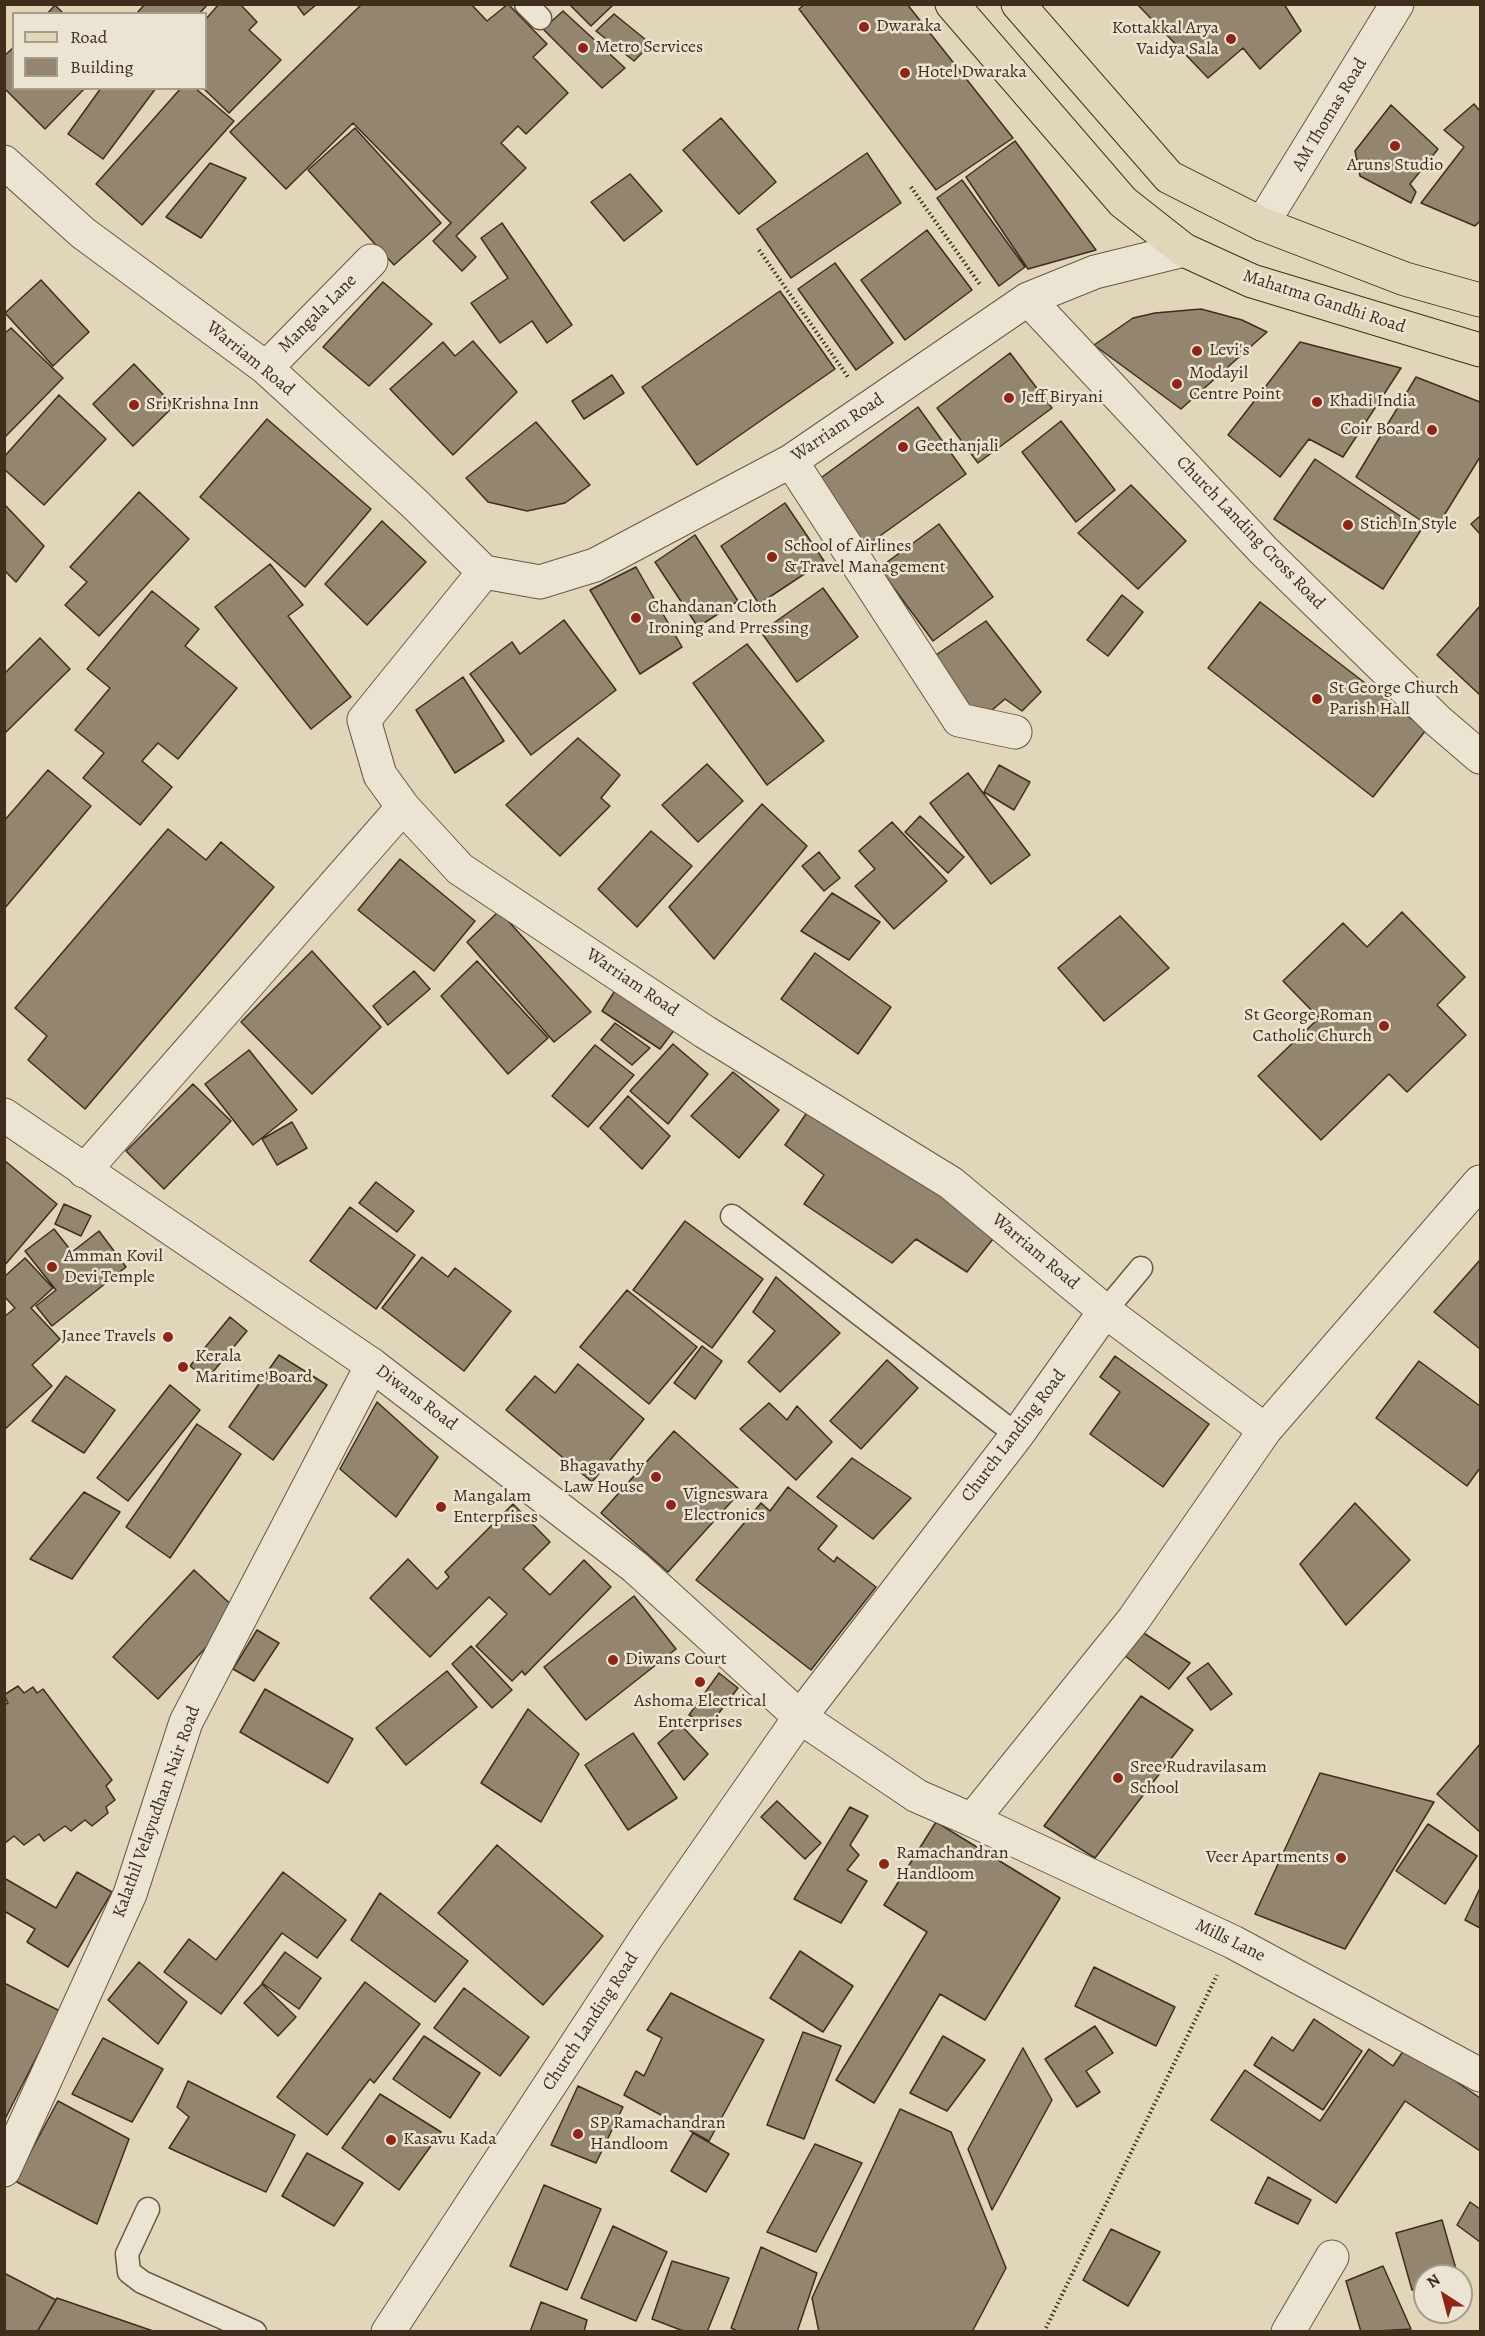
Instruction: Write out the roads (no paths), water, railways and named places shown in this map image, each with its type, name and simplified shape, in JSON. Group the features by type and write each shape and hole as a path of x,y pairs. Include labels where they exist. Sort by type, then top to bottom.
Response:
{"main road":[{"name":"Mahatma Gandhi Road","path":"952,4 1123,202 1185,250 1252,281 1480,350"},
{"path":"1018,4 1169,177 1262,224 1405,279 1480,300"}],"street":[{"name":"AM Thomas Road","path":"1262,224 1397,4"},
{"name":"Warriam Road","path":"4,162 82,233 266,368 416,505 484,572 540,582 595,565 791,461 1015,308 1095,272 1185,250"},
{"name":"Mangala Lane","path":"266,368 371,261"},
{"name":"Church Landing Cross Road","path":"1015,308 1438,722 1480,757"},
{"path":"791,461 959,720 1015,732"},
{"name":"Warriam Road","path":"484,572 364,720 380,775 403,807 460,869 705,1032 951,1183 1106,1311"},
{"path":"84,1171 403,807"},
{"name":"Diwans Road","path":"4,1115 372,1365 635,1567 800,1717"},
{"path":"800,1717 917,1796 972,1821 1134,1619 1264,1430 1480,1182"},
{"path":"1106,1311 1264,1430"},
{"name":"Church Landing Road","path":"388,2331 648,1935 800,1717 1017,1435 1106,1311"},
{"name":"Kalathil Velayudhan Nair Road","path":"4,2170 130,1894 186,1722 372,1365"},
{"name":"Mills Lane","path":"972,1821 1233,1942 1480,2075"},
{"path":"1288,2331 1332,2257"}],"lane":[{"path":"732,1216 1017,1435"},
{"path":"1106,1311 1140,1268"},
{"path":"148,2209 127,2254 129,2272 142,2282 255,2331"}],"place":[{"name":"Dwaraka","path":"864,27"},
{"name":"Kottakkal Arya Vaidya Sala","path":"1231,39"},
{"name":"Metro Services","path":"583,48"},
{"name":"Hotel Dwaraka","path":"905,73"},
{"name":"Aruns Studio","path":"1395,146"},
{"name":"Levi's","path":"1197,351"},
{"name":"Modayil Centre Point","path":"1177,384"},
{"name":"Jeff Biryani","path":"1009,398"},
{"name":"Khadi India","path":"1317,402"},
{"name":"Sri Krishna Inn","path":"134,405"},
{"name":"Coir Board","path":"1432,430"},
{"name":"Geethanjali","path":"903,447"},
{"name":"Stich In Style","path":"1348,525"},
{"name":"School of Airlines & Travel Management","path":"772,557"},
{"name":"Chandanan Cloth Ironing and Prressing","path":"636,618"},
{"name":"St George Church Parish Hall","path":"1317,699"},
{"name":"St George Roman Catholic Church","path":"1384,1026"},
{"name":"Amman Kovil Devi Temple","path":"52,1267"},
{"name":"Janee Travels","path":"168,1337"},
{"name":"Kerala Maritime Board","path":"183,1367"},
{"name":"Bhagavathy Law House","path":"656,1477"},
{"name":"Vigneswara Electronics","path":"671,1505"},
{"name":"Mangalam Enterprises","path":"441,1507"},
{"name":"Diwans Court","path":"613,1660"},
{"name":"Ashoma Electrical Enterprises","path":"700,1682"},
{"name":"Sree Rudravilasam School","path":"1118,1778"},
{"name":"Veer Apartments","path":"1341,1858"},
{"name":"Ramachandran Handloom","path":"884,1864"},
{"name":"SP Ramachandran Handloom","path":"578,2134"},
{"name":"Kasavu Kada","path":"391,2140"}]}
